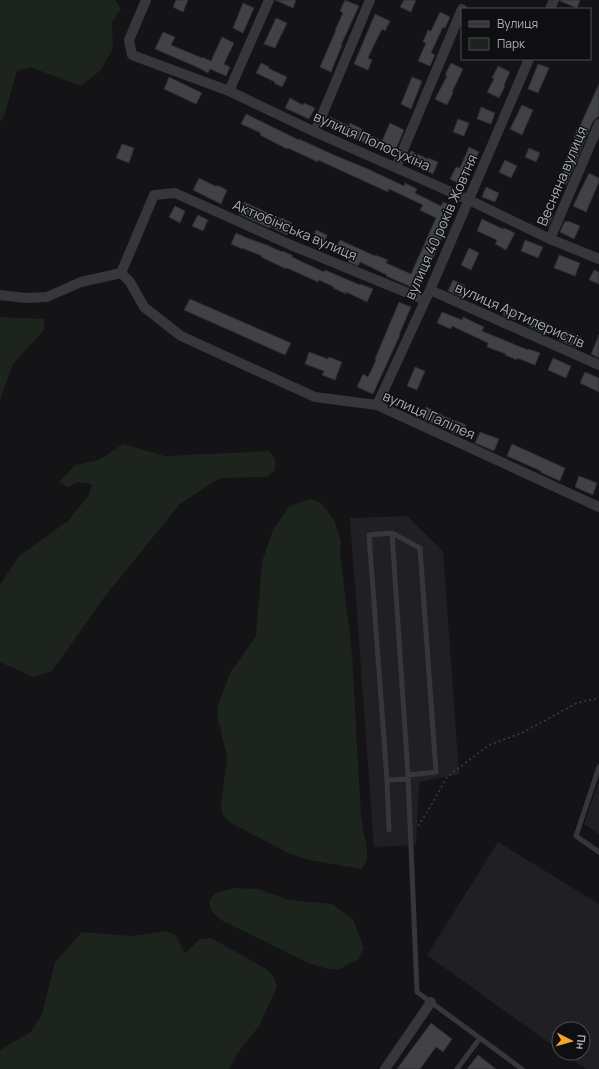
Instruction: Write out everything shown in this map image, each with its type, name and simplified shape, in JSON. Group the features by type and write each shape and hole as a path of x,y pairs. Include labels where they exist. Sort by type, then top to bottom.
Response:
{"street":[{"name":"вулиця Полосухіна","path":"146,0 129,40 132,55 229,91 315,132 469,200 550,240 599,259"},
{"path":"229,91 269,0"},
{"path":"315,132 370,0"},
{"path":"396,167 461,11"},
{"name":"вулиця 40 років Жовтня","path":"377,405 430,290 528,60"},
{"name":"Весняна вулиця","path":"550,240 599,124"},
{"name":"Актюбінська вулиця","path":"121,273 154,195 175,193 291,245 425,300"},
{"path":"0,295 26,298 47,297 81,282 121,273"},
{"name":"вулиця Галілея","path":"121,273 130,282 144,307 181,336 315,397 377,405 599,507"},
{"name":"вулиця Артилеристів","path":"430,290 599,365"},
{"path":"385,1069 431,1002"}],"lane":[{"path":"392,533 408,777 417,992 522,1069"},
{"path":"387,780 436,772 420,548 392,533 369,535 387,780 389,830"},
{"path":"599,767 576,836 599,852"},
{"path":"457,1069 480,1038"}],"path":[{"path":"417,827 448,776 489,745 524,732 577,703 599,698"}],"shaded area":[{"path":"407,516 443,551 459,774 419,782 416,845 374,847 350,518"},
{"path":"599,781 599,834 584,824"},
{"path":"498,842 599,904 599,1069 586,1069 574,1061 591,1061 591,1021 551,1021 551,1044 427,955"}],"green space":[{"path":"0,0 115,0 121,9 112,22 113,48 101,70 81,86 30,67 17,71 4,116 0,122"},
{"path":"0,317 44,319 44,330 13,364 0,400"},
{"path":"123,444 165,456 269,451 275,459 275,470 267,477 220,478 180,504 106,595 52,671 33,677 0,662 0,585 19,556 68,521 89,495 92,484 78,482 68,487 59,482 75,465 99,460"},
{"path":"310,499 321,503 334,520 341,541 340,551 352,654 361,816 367,850 367,860 362,869 309,860 288,853 231,823 223,815 221,805 227,757 217,715 218,706 230,673 256,636 262,562 273,530 290,506"},
{"path":"235,888 258,889 289,900 332,904 353,919 364,948 358,959 340,969 328,969 308,963 221,920 212,912 209,901 215,893"},
{"path":"166,931 175,935 185,953 200,939 211,938 266,969 274,977 277,987 259,1026 237,1054 229,1069 0,1069 0,1050 31,1032 42,1014 55,962 82,932 131,936"}],"building":[{"path":"176,0 188,0 183,12 173,7"},
{"path":"275,0 296,0 293,8"},
{"path":"345,0 359,6 341,45 331,72 320,67 343,13 340,11"},
{"path":"404,0 416,0 411,12 400,7"},
{"path":"560,0 580,0 577,8"},
{"path":"243,3 254,8 243,33 233,28"},
{"path":"440,12 450,17 445,28 443,27 431,53 435,55 430,66 418,61 426,43 423,42 428,30 431,31"},
{"path":"375,14 390,21 385,31 382,29 368,58 372,60 368,70 354,64"},
{"path":"276,18 287,23 275,48 264,44"},
{"path":"163,32 175,37 171,45 211,61 222,37 234,43 224,64 230,67 226,76 210,69 208,73 155,49"},
{"path":"261,63 287,77 282,87 256,73"},
{"path":"451,63 463,69 447,105 435,99 447,76 445,75"},
{"path":"538,64 549,68 538,93 528,89"},
{"path":"498,66 510,72 499,98 487,92 494,79 492,78"},
{"path":"169,77 202,93 196,104 164,89"},
{"path":"412,77 422,81 411,109 401,104"},
{"path":"599,84 599,116 593,121 566,185 559,182 564,170 562,169 578,127 579,128"},
{"path":"290,98 303,105 304,103 315,108 309,119 285,108"},
{"path":"522,105 533,110 522,135 510,129"},
{"path":"481,107 495,113 491,124 477,119"},
{"path":"246,114 299,140 404,186 405,183 417,189 415,193 441,206 443,202 455,207 418,290 386,276 387,275 360,262 358,266 348,262 349,259 334,252 340,240 375,256 388,260 386,263 411,274 436,218 420,210 423,205 389,189 388,192 318,160 318,162 288,148 287,149 260,135 261,133 241,124"},
{"path":"330,117 349,126 350,123 362,129 361,131 382,141 390,123 404,130 393,156 326,125"},
{"path":"458,119 469,123 464,136 453,132"},
{"path":"122,144 134,148 129,163 116,158"},
{"path":"469,147 479,152 462,185 450,179 456,167 460,168"},
{"path":"529,148 540,153 536,162 525,157"},
{"path":"411,151 438,162 433,174 406,161"},
{"path":"505,160 517,166 511,178 499,172"},
{"path":"589,173 599,178 599,182 586,212 573,206"},
{"path":"199,178 227,190 221,204 193,190"},
{"path":"486,187 499,193 495,202 482,197"},
{"path":"244,202 292,223 287,235 239,214"},
{"path":"175,206 185,211 180,223 169,217"},
{"path":"544,211 553,215 548,227 539,223"},
{"path":"198,215 208,220 203,231 192,226"},
{"path":"482,219 515,233 506,250 495,244 497,240 477,231"},
{"path":"565,221 580,226 574,239 560,232"},
{"path":"316,230 327,235 322,247 311,242"},
{"path":"236,233 292,255 292,257 324,272 325,270 373,289 367,302 346,292 346,294 319,280 318,282 287,268 286,269 261,257 262,256 231,244"},
{"path":"525,240 543,247 538,258 521,251"},
{"path":"469,248 479,253 471,270 461,265"},
{"path":"559,255 580,263 575,276 554,268"},
{"path":"594,270 599,272 599,284 589,280"},
{"path":"453,280 466,286 462,297 448,291"},
{"path":"190,299 291,343 285,355 184,310"},
{"path":"399,302 411,307 373,394 357,387 363,374 368,377"},
{"path":"507,305 519,311 515,320 503,315"},
{"path":"442,312 462,320 463,317 484,327 482,331 528,350 540,353 535,365 517,358 517,360 487,347 488,343 452,326 451,329 437,323"},
{"path":"532,316 549,324 545,334 528,326"},
{"path":"564,330 582,338 577,348 559,340"},
{"path":"599,335 599,358 591,354"},
{"path":"309,352 342,362 335,380 322,375 324,371 305,364"},
{"path":"553,358 571,366 566,378 548,370"},
{"path":"415,367 425,371 417,390 407,386"},
{"path":"585,372 599,378 599,392 580,383"},
{"path":"426,407 466,425 461,436 421,418"},
{"path":"480,432 499,439 494,451 475,443"},
{"path":"512,444 565,468 560,481 507,456"},
{"path":"579,476 597,483 593,495 575,487"},
{"path":"431,1023 452,1039 443,1052 436,1047 420,1069 397,1069"},
{"path":"478,1055 496,1069 467,1069"}]}
